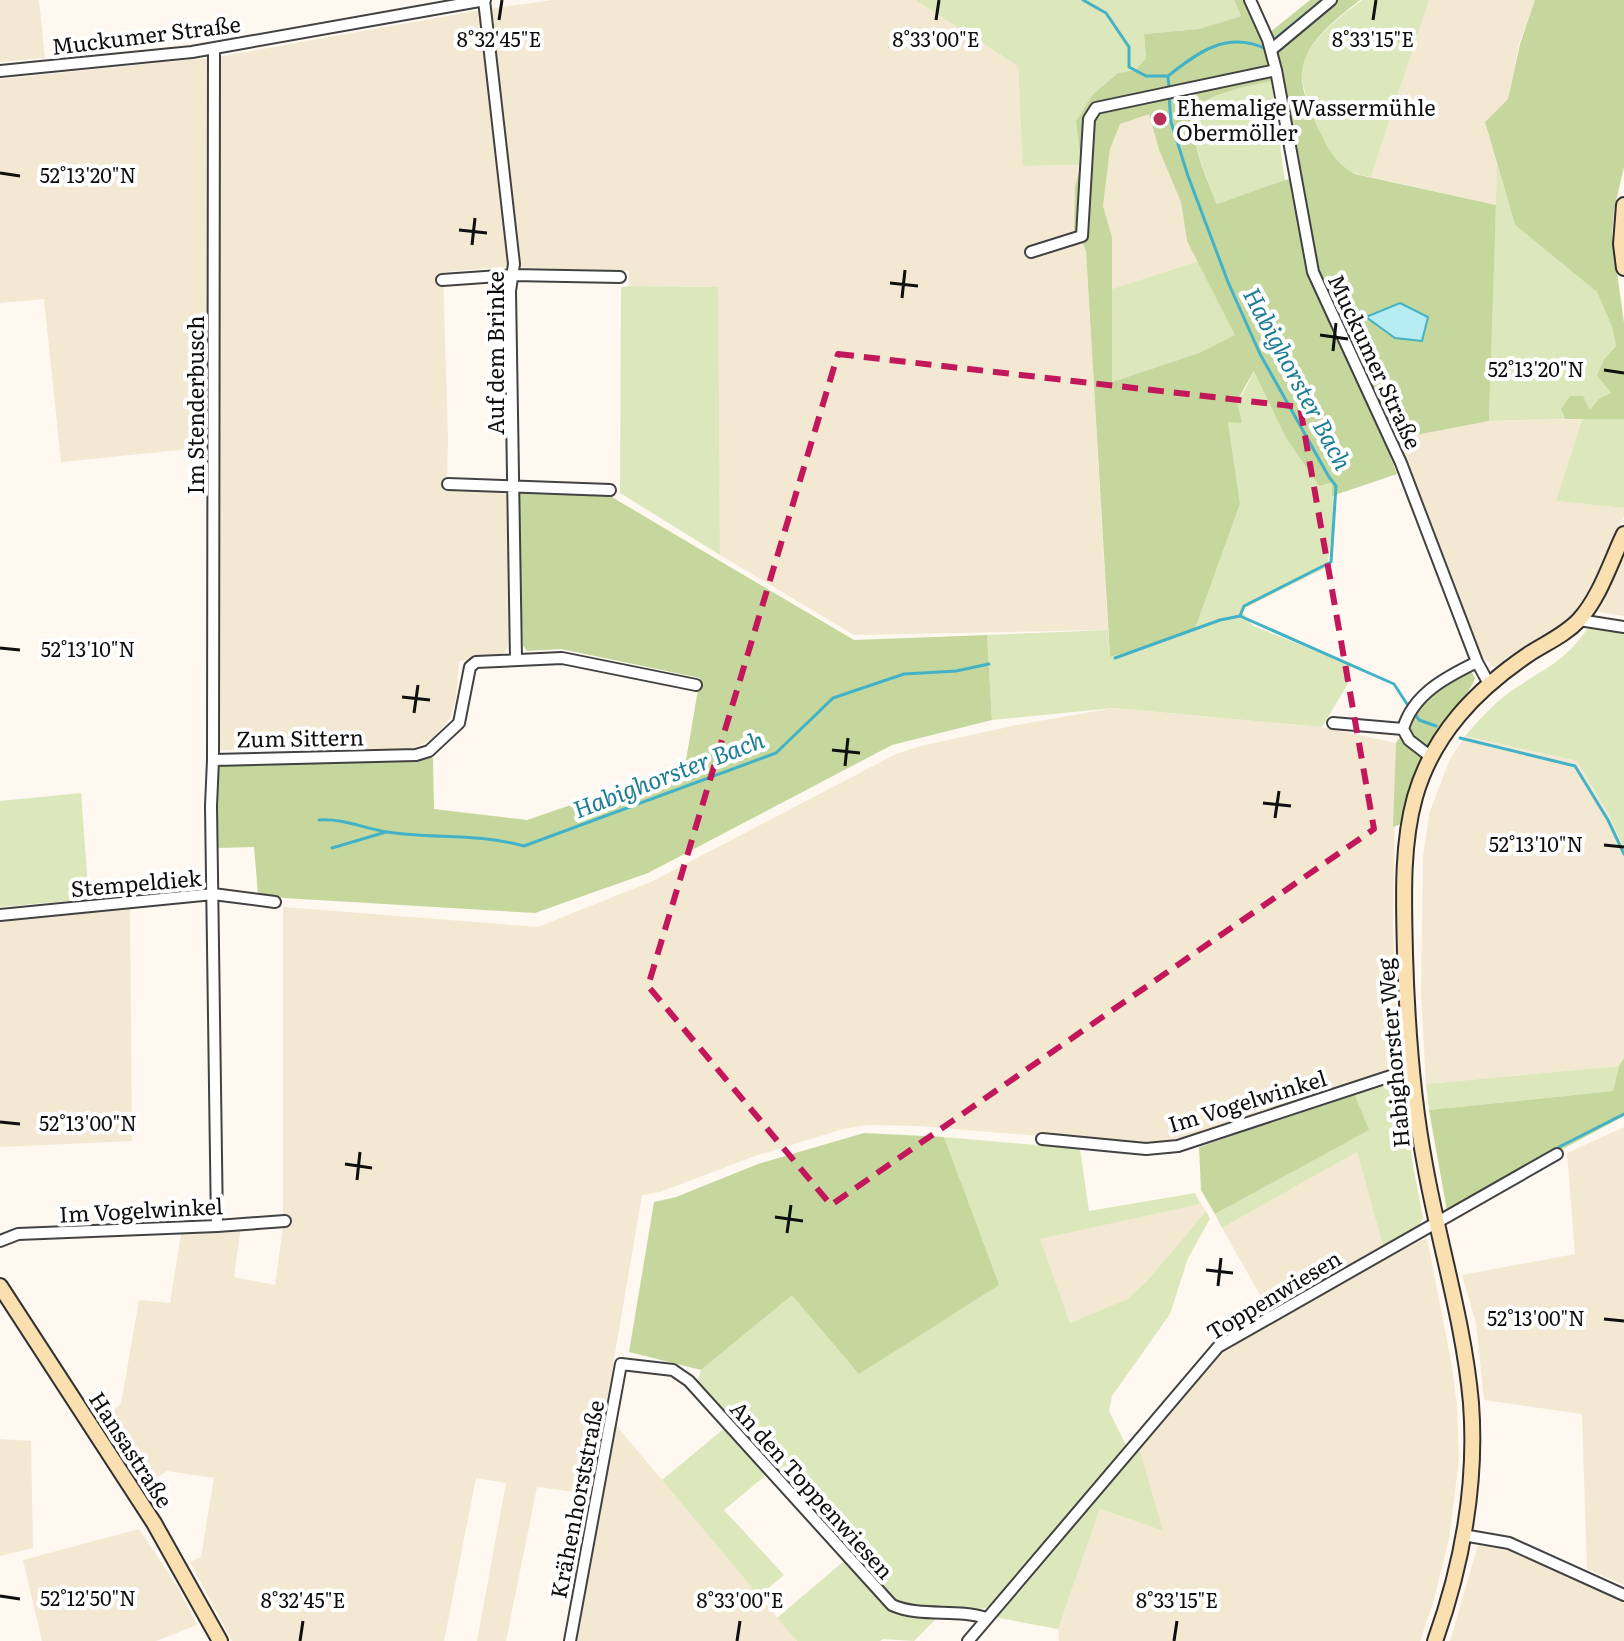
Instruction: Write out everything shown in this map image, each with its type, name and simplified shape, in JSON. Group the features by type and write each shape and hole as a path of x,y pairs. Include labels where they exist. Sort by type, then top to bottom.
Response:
{"street":[{"name":"Muckumer Straße","path":"0,71 214,49 484,0"},
{"name":"Auf dem Brinke","path":"484,0 513,240 510,291 516,659"},
{"name":"Muckumer Straße","path":"1250,0 1276,70 1313,272 1401,463 1477,662 1488,682"},
{"path":"1271,50 1331,0"},
{"name":"Im Stenderbusch","path":"213,760 214,49"},
{"path":"1031,252 1082,236 1089,119 1096,108 1276,70"},
{"path":"1624,205 1621,244 1624,268"},
{"path":"442,280 512,275 620,277"},
{"path":"448,484 610,490"},
{"name":"Habighorster Weg","path":"1435,1641 1447,1607 1463,1535 1472,1458 1471,1404 1465,1358 1424,1162 1412,1069 1406,1002 1406,870 1410,822 1415,798 1431,757 1464,707 1488,682 1579,620 1624,534"},
{"path":"1579,620 1624,627"},
{"name":"Zum Sittern","path":"217,1226 213,760 416,755 429,751 459,723 470,667 476,662 562,658 696,685"},
{"path":"1431,757 1409,740 1403,729 1412,706 1439,682 1477,662"},
{"path":"1333,723 1403,729"},
{"name":"Stempeldiek","path":"0,915 213,894 275,902"},
{"name":"Im Vogelwinkel","path":"1042,1139 1146,1149 1178,1146 1412,1069"},
{"name":"Toppenwiesen","path":"968,1641 1218,1347 1557,1154"},
{"name":"Im Vogelwinkel","path":"0,1241 18,1234 285,1221"},
{"name":"Hansastraße","path":"0,1286 154,1523 220,1641"},
{"name":"An den Toppenwiesen","path":"621,1364 673,1370 689,1381 892,1605 911,1611 968,1612 986,1618"},
{"name":"Krähenhorststraße","path":"570,1641 621,1364"},
{"path":"1463,1535 1509,1543 1624,1595"}],"highlighted area":[{"path":"838,354 1300,407 1374,829 831,1205 648,986"}],"shaded area":[{"path":"0,0 39,0 45,58 0,62"},
{"path":"553,0 915,0 1018,66 1024,166 1081,165 1075,186 1080,236 1086,251 1108,630 854,635 720,555 717,287 629,286 629,271 501,267 443,272 447,486 506,489 508,647 504,653 459,661 456,698 450,718 433,739 411,749 218,750 219,296 207,297 209,447 61,462 44,299 0,303 0,79 218,57"},
{"path":"1429,0 1535,0 1519,44 1508,99 1485,122 1497,165 1496,205 1371,177"},
{"path":"1149,113 1159,150 1181,202 1187,241 1199,261 1112,289 1112,237 1103,206 1110,149 1120,124"},
{"path":"1582,419 1556,501 1624,508 1624,517 1578,612 1495,668 1482,657 1398,438 1489,421"},
{"path":"1624,555 1624,616 1598,612"},
{"path":"1114,708 1322,727 1396,743 1393,925 1398,1067 1188,1138 1138,1144 919,1126 868,1125 843,1129 752,1157 660,1192 642,1195 591,1494 537,1487 506,1641 477,1641 506,1483 476,1478 444,1641 232,1641 190,1562 201,1557 214,1478 167,1471 143,1486 101,1420 121,1404 139,1300 170,1303 182,1229 241,1226 234,1277 275,1285 283,1227 283,907 538,927 653,881 896,754 1022,724"},
{"path":"1465,736 1577,761 1610,817 1624,848 1624,1058 1619,1066 1426,1084 1421,993 1423,857 1429,814 1449,761"},
{"path":"130,907 132,1141 0,1147 0,920"},
{"path":"1624,1127 1624,1585 1587,1569 1582,1414 1484,1400 1476,1323 1462,1275 1575,1254 1567,1153"},
{"path":"1357,1152 1383,1246 1268,1309 1222,1228"},
{"path":"1201,1204 1206,1211 1128,1300 1070,1323 1039,1239"},
{"path":"1427,1238 1451,1361 1457,1405 1459,1460 1449,1539 1420,1641 1059,1641 1058,1629 1100,1509 1162,1531 1138,1444 1220,1353 1386,1257"},
{"path":"615,1424 797,1641 576,1641"},
{"path":"0,1439 31,1441 33,1548 0,1556"},
{"path":"139,1529 177,1586 197,1625 156,1641 42,1641 23,1560"},
{"path":"1478,1545 1520,1553 1624,1599 1624,1641 1450,1641"}],"green space":[{"path":"915,0 1234,0 1241,16 1199,29 1144,34 1146,58 1136,70 1118,73 1092,95 1076,121 1081,165 1023,166 1018,66"},
{"path":"1234,0 1244,0 1263,41 1271,81 1213,97 1201,104 1196,113 1194,125 1198,153 1217,204 1300,175 1277,51 1269,33 1310,0 1360,0 1316,40 1304,61 1303,87 1330,151 1355,174 1496,205 1489,421 1384,441 1397,474 1332,496 1332,483 1319,486 1286,438 1254,371 1237,401 1242,423 1228,422 1240,504 1195,629 1164,642 1110,657 1086,251 1080,236 1074,231 1075,186 1081,165 1076,121 1092,95 1118,73 1136,70 1146,58 1144,34 1199,29 1241,16","holes":["1149,114 1159,150 1181,202 1187,241 1235,335 1199,353 1112,382 1112,237 1103,206 1110,149 1120,124"]},
{"path":"1362,0 1429,0 1371,177 1348,171 1336,160 1315,121 1302,79 1305,59 1317,39"},
{"path":"1535,0 1624,0 1624,167 1612,235 1624,323 1624,419 1565,419 1561,409 1570,396 1583,396 1590,410 1599,399 1611,393 1597,375 1605,358 1616,346 1612,327 1597,292 1515,225 1485,122 1508,99 1520,44"},
{"path":"1271,81 1285,181 1217,204 1198,153 1195,113 1200,104 1214,96"},
{"path":"1497,165 1515,225 1597,292 1612,327 1616,346 1605,358 1612,393 1590,410 1561,409 1565,419 1489,421"},
{"path":"1199,261 1236,335 1199,353 1112,382 1112,289"},
{"path":"621,287 718,287 720,555 620,493"},
{"path":"1255,370 1286,438 1319,486 1333,483 1333,528 1327,567 1241,610 1253,626 1351,665 1348,684 1322,727 1114,708 992,720 987,635 1108,630 1110,657 1164,642 1195,629 1240,504 1228,422"},
{"path":"1582,419 1624,419 1624,508 1556,501"},
{"path":"516,490 610,496 854,640 987,635 992,720 892,745 648,873 535,913 258,894 254,847 217,848 216,767 235,762 433,758 434,809 527,820 685,766 700,678 561,649 527,651 523,645"},
{"path":"1590,625 1624,630 1624,848 1610,817 1577,761 1465,736 1504,697 1563,657"},
{"path":"1471,671 1475,678 1472,684 1430,744 1413,782 1401,824 1393,827 1396,743 1421,704 1437,689"},
{"path":"81,793 89,899 0,907 0,801"},
{"path":"1624,1058 1624,1116 1447,1211 1429,1110 1613,1091"},
{"path":"1619,1066 1613,1091 1429,1110 1426,1084"},
{"path":"1402,1078 1423,1218 1419,1225 1383,1246 1357,1152 1222,1228 1215,1214 1368,1130 1354,1093"},
{"path":"1354,1093 1369,1130 1215,1214 1201,1190 1199,1147"},
{"path":"864,1133 944,1137 999,1285 859,1374 792,1295 701,1370 629,1352 654,1202 676,1197 758,1164"},
{"path":"944,1137 1080,1149 1089,1211 1195,1193 1201,1204 1040,1239 1070,1323 1128,1299 1206,1211 1210,1219 1188,1258 1170,1314 1112,1396 1109,1411 1126,1445 993,1602 988,1607 970,1610 897,1603 697,1383 701,1370 792,1294 998,1286"},
{"path":"726,1427 766,1475 724,1510 784,1575 759,1596 662,1480"},
{"path":"1138,1444 1163,1531 1100,1509 1058,1629 994,1617"},
{"path":"844,1561 895,1615 937,1618 914,1641 797,1641 777,1618"}],"water":[{"path":"1400,303 1428,317 1422,341 1395,338 1366,317"}],"waterway":[{"path":"1083,0 1106,13 1129,47 1129,67 1146,76 1167,76"},
{"name":"Habighorster Bach","path":"1276,38 1323,0"},
{"name":"Habighorster Bach","path":"1169,89 1168,76 1213,47 1237,42 1264,48"},
{"name":"Habighorster Bach","path":"1169,96 1171,122 1188,176 1228,282 1260,354 1336,486 1331,562 1244,606 1240,616 1394,684 1407,704"},
{"name":"Habighorster Bach","path":"1115,658 1220,620 1240,616"},
{"name":"Habighorster Bach","path":"319,820 387,832 489,839 524,846 776,753 833,698 904,674 956,671 989,664"},
{"name":"Habighorster Bach","path":"1415,714 1419,720 1436,726"},
{"name":"Habighorster Bach","path":"1460,738 1575,766 1608,820 1624,854"},
{"name":"Habighorster Bach","path":"332,848 386,832"},
{"path":"1559,1147 1624,1114"}],"place":[{"name":"Ehemalige Wassermühle Obermöller","path":"1160,119"}]}
